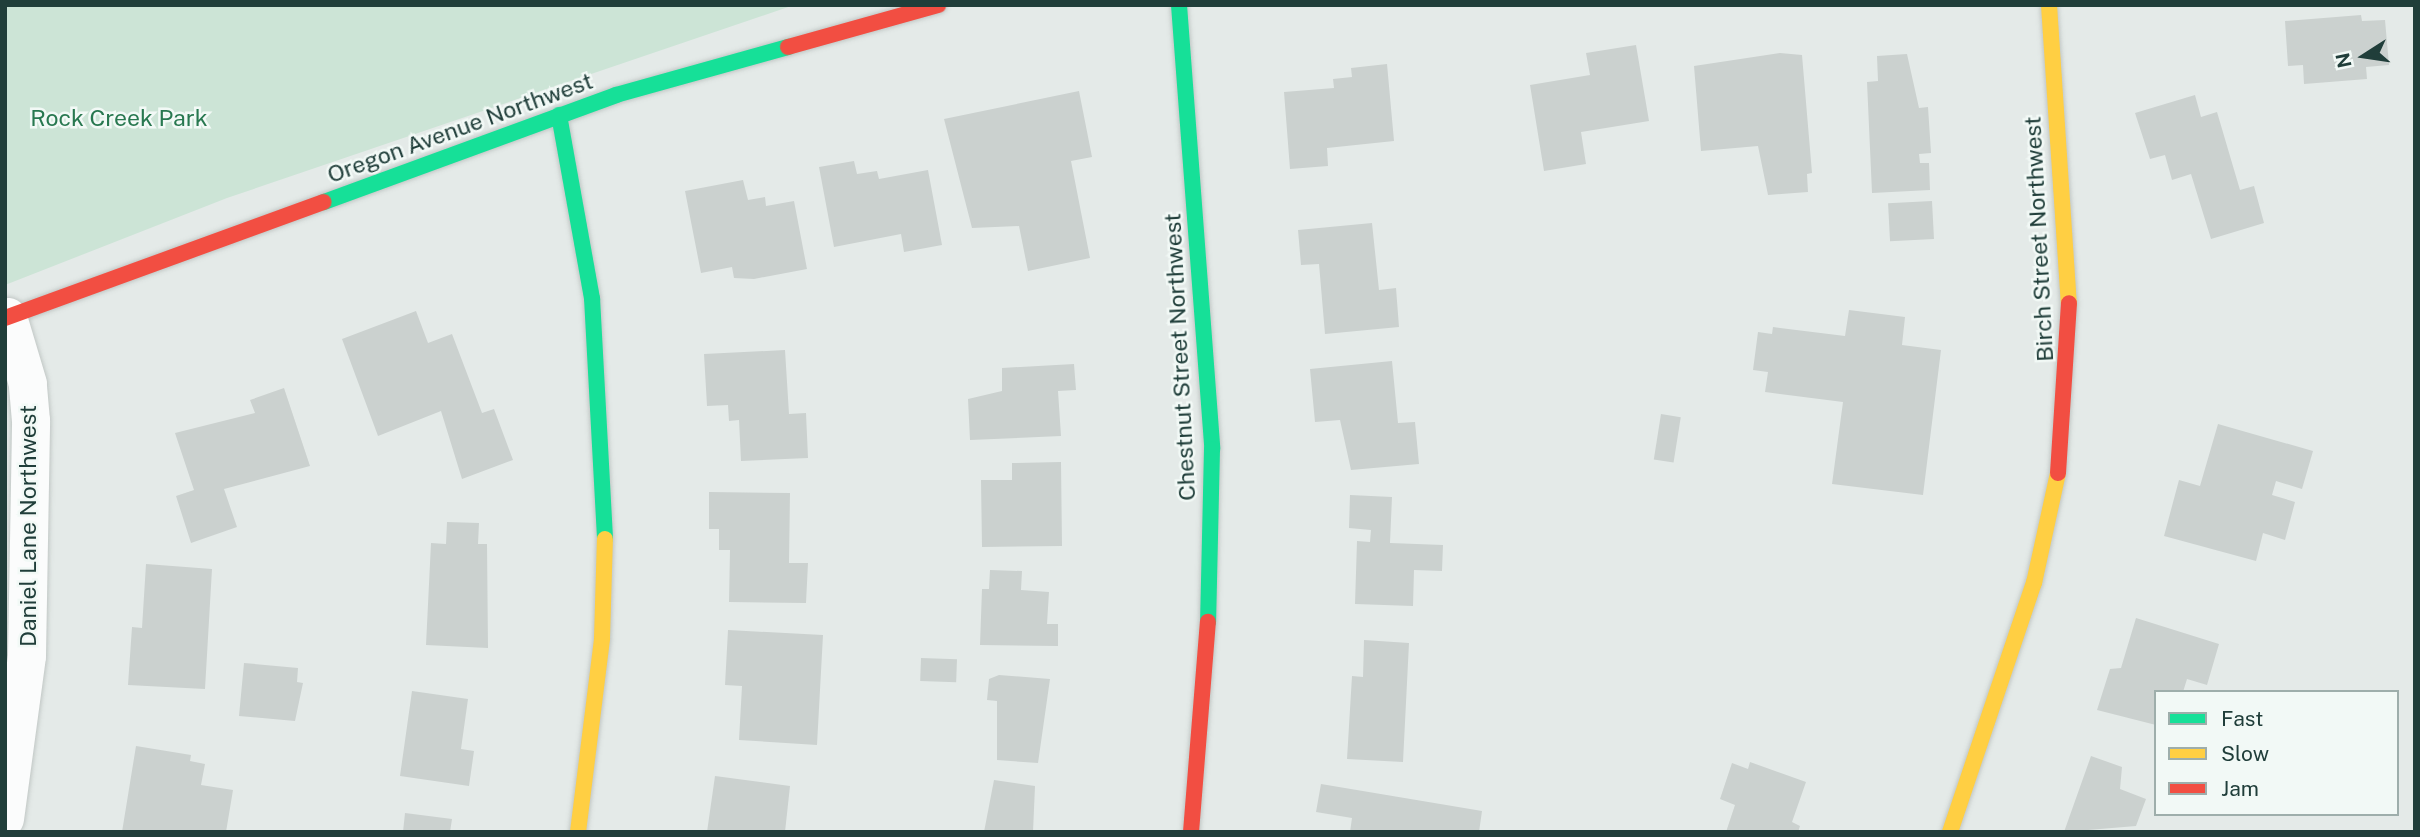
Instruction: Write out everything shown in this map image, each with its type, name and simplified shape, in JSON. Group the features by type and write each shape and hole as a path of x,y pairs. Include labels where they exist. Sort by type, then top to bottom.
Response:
{"street":[{"name":"Oregon Avenue Northwest","path":"7,318 559,115 937,5"},
{"name":"Chestnut Street Northwest","path":"1178,5 1212,449 1207,673 1191,832"},
{"name":"Birch Street Northwest","path":"1950,832 2034,583 2063,447 2068,308 2049,5"},
{"path":"559,115 590,286 606,492 601,638 578,832"},
{"name":"Daniel Lane Northwest","path":"5,819 27,656 31,435 28,384 7,318"}],"green space":[{"name":"Rock Creek Park","path":"5,5 794,5 227,198 5,285"}],"building":[{"path":"2361,15 2362,21 2385,20 2389,65 2366,67 2367,79 2304,84 2303,65 2288,66 2285,21"},
{"path":"1636,45 1649,121 1581,132 1586,164 1544,171 1530,85 1590,75 1586,53"},
{"path":"1780,53 1802,55 1812,173 1807,174 1808,192 1768,195 1758,146 1701,151 1694,66"},
{"path":"1907,54 1919,108 1928,107 1931,153 1919,154 1920,163 1929,163 1930,190 1872,193 1867,82 1878,81 1877,56"},
{"path":"1387,64 1394,141 1327,148 1328,166 1290,169 1284,92 1334,88 1333,79 1352,77 1351,68"},
{"path":"1079,91 1092,157 1071,161 1090,258 1028,271 1019,226 972,228 944,119"},
{"path":"2195,95 2201,117 2217,112 2240,190 2254,186 2264,223 2211,239 2191,174 2172,180 2165,155 2150,159 2135,113"},
{"path":"854,161 857,174 877,171 879,179 928,170 942,245 904,252 901,234 834,247 819,167"},
{"path":"743,180 748,200 765,197 766,206 794,201 807,269 754,279 734,278 732,267 701,273 685,191"},
{"path":"1932,201 1934,239 1890,241 1888,203"},
{"path":"1372,223 1379,290 1396,288 1399,327 1325,334 1319,264 1301,265 1298,230"},
{"path":"1849,310 1905,317 1902,345 1941,350 1923,495 1832,484 1843,402 1765,392 1768,372 1753,370 1758,332 1772,334 1773,327 1845,336"},
{"path":"416,311 428,343 452,334 482,413 494,409 513,460 462,479 441,411 378,436 342,339"},
{"path":"785,350 789,414 806,413 808,458 741,461 739,420 729,421 728,405 707,406 704,354"},
{"path":"1392,361 1398,423 1415,422 1419,464 1351,470 1340,420 1315,422 1310,369"},
{"path":"1074,364 1076,390 1058,391 1061,436 970,440 968,399 1002,391 1002,368"},
{"path":"284,388 310,466 224,489 237,527 191,543 176,496 194,490 175,433 255,413 250,400"},
{"path":"1661,414 1681,417 1674,463 1654,459"},
{"path":"2218,424 2313,451 2302,489 2276,481 2272,495 2295,502 2285,540 2263,533 2256,561 2164,536 2179,480 2200,486"},
{"path":"1061,462 1062,546 982,547 981,480 1012,480 1012,463"},
{"path":"709,492 790,493 789,563 808,563 806,603 729,602 730,550 719,550 719,529 709,529"},
{"path":"1350,495 1392,497 1390,543 1443,545 1442,571 1414,570 1413,606 1355,604 1357,541 1370,542 1371,530 1349,528"},
{"path":"447,522 479,523 478,544 487,544 488,648 426,645 431,543 446,544"},
{"path":"146,564 212,569 205,689 128,685 132,627 142,628"},
{"path":"990,570 1022,571 1021,590 1049,592 1047,624 1058,624 1058,646 980,645 982,589 989,589"},
{"path":"2136,618 2219,644 2207,685 2187,679 2184,690 2154,690 2154,724 2097,710 2110,669 2121,668"},
{"path":"728,630 823,635 817,745 739,740 742,686 725,685"},
{"path":"1364,640 1409,643 1403,762 1347,759 1352,676 1363,677"},
{"path":"921,658 957,659 956,682 920,681"},
{"path":"244,663 298,668 297,682 303,683 295,721 239,716"},
{"path":"999,675 1050,679 1038,763 997,760 997,701 987,700 989,679"},
{"path":"412,691 468,699 461,749 474,751 469,786 400,776"},
{"path":"136,746 191,755 190,761 205,764 201,785 233,790 226,832 122,832"},
{"path":"2091,756 2122,767 2120,789 2146,799 2136,826 2064,832"},
{"path":"1750,762 1806,782 1792,822 1800,826 1798,832 1726,832 1735,805 1720,799 1732,763 1748,769"},
{"path":"715,776 790,786 785,832 707,832"},
{"path":"994,780 1035,786 1033,832 984,832"},
{"path":"1321,784 1482,811 1479,832 1350,832 1352,818 1316,812"},
{"path":"405,813 452,819 450,832 403,832"}],"traffic: fast":[{"path":"1179,5 1212,449 1208,622"},
{"path":"324,202 616,95 788,47"},
{"path":"559,115 592,298 605,539"}],"traffic: slow":[{"path":"2049,5 2069,303"},
{"path":"1950,832 2034,583 2058,473"},
{"path":"578,832 602,638 605,539"}],"traffic: jam":[{"path":"788,47 938,5"},
{"path":"5,318 324,202"},
{"path":"2058,473 2069,303"},
{"path":"1191,832 1208,622"}]}
